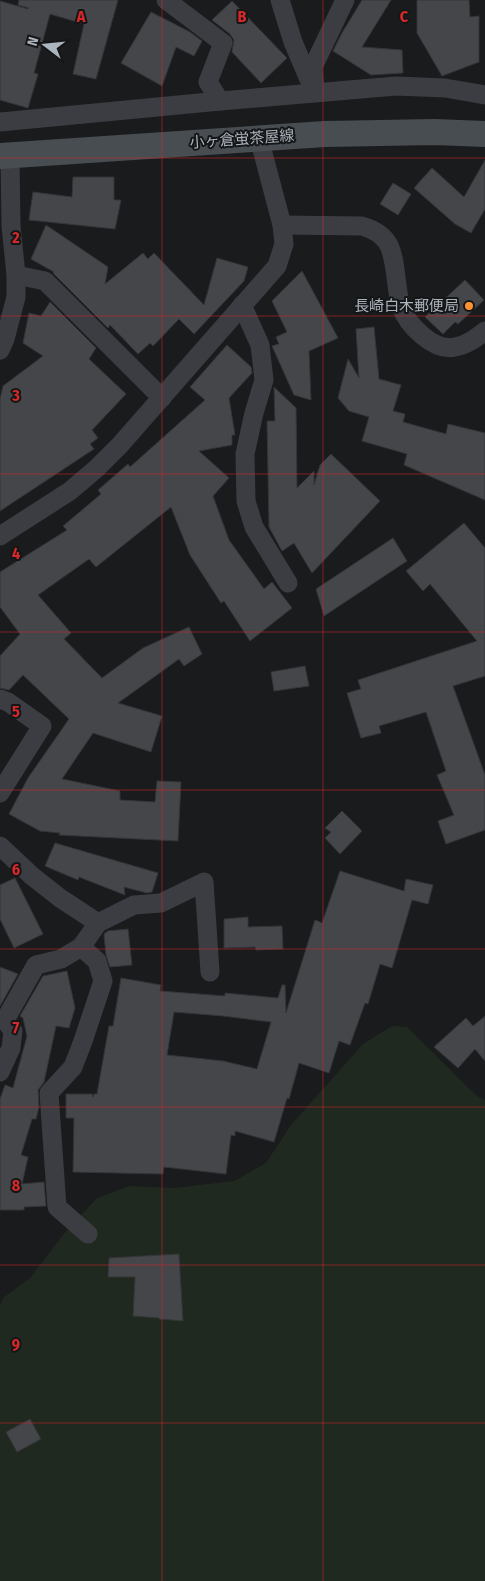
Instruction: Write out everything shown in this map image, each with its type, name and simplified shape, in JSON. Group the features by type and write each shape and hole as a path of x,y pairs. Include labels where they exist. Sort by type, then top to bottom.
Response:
{"street":[{"path":"166,0 223,42 208,82 220,101"},
{"path":"280,0 292,42 315,92"},
{"path":"315,92 313,67 345,0"},
{"path":"0,122 396,86 445,88 485,95"},
{"name":"小ヶ倉蛍茶屋線","path":"5,156 325,134 435,132 485,134"},
{"path":"0,536 70,491 97,468 162,398 277,266 284,244 282,225 259,138"},
{"path":"0,350 5,339 16,296 16,275 5,156"},
{"path":"282,225 362,226 372,229 388,243 392,253 401,306 411,325 427,339 439,346 454,348 473,340 485,331"},
{"path":"16,275 45,281 162,398"},
{"path":"242,305 260,345 264,380 245,454 246,501 254,527 288,584"},
{"path":"0,698 42,726 0,793"},
{"path":"0,846 32,876 60,898 98,923"},
{"path":"0,1072 11,1048 13,1031 2,1020 36,965 61,959 80,947 98,923 134,905 161,903 204,882 210,972"},
{"path":"80,947 97,961 103,981 73,1067 49,1093 57,1207 88,1234"}],"green space":[{"path":"392,1026 407,1027 477,1096 485,1100 485,1581 0,1581 0,1306 3,1298 30,1278 63,1235 97,1198 129,1186 174,1188 234,1181 266,1163 291,1125 363,1044"}],"building":[{"path":"19,0 118,0 96,79 73,74 84,24 50,14 34,73 38,74 28,108 0,100 0,1 29,8 18,5"},
{"path":"362,0 391,0 362,47 402,50 403,73 371,75 333,51"},
{"path":"417,0 469,0 470,17 479,16 479,62 442,76 417,33"},
{"path":"232,1 287,58 261,83 232,52 234,40 230,34 212,20"},
{"path":"151,12 190,32 202,41 194,56 176,47 162,86 121,63"},
{"path":"485,160 485,209 471,233 455,224 414,188 432,168 464,197"},
{"path":"73,177 114,177 114,200 121,200 115,229 29,220 33,192 72,197"},
{"path":"393,183 411,194 398,215 380,204"},
{"path":"46,225 108,267 105,284 143,253 148,259 154,253 204,305 217,258 248,267 244,281 194,334 179,319 153,346 150,343 138,354 110,325 108,328 54,272 31,259"},
{"path":"302,271 338,338 309,351 311,400 294,395 272,346 279,344 276,337 287,332 272,301"},
{"path":"465,280 484,300 458,324 455,322 443,334 425,317"},
{"path":"50,302 96,348 89,359 126,394 92,430 98,438 90,444 94,449 0,511 0,399 3,386 43,356 23,343 29,313 41,316"},
{"path":"374,327 379,379 401,385 393,411 405,414 403,422 446,434 448,424 485,433 485,500 404,465 407,454 362,441 369,417 349,411 338,398 348,359 359,378 356,329"},
{"path":"227,345 251,367 252,373 229,398 235,435 232,435 232,445 199,451 229,478 213,496 229,540 264,589 272,582 292,608 250,641 224,601 221,603 190,555 171,507 96,567 89,559 38,595 71,633 64,639 102,678 143,648 189,627 202,654 184,666 179,659 118,703 162,716 151,752 93,733 62,779 120,791 120,800 155,802 157,781 181,782 178,841 59,835 60,833 40,831 9,814 28,778 69,719 23,675 9,690 0,688 0,656 20,634 0,607 0,572 67,530 63,526 101,494 98,490 128,464 130,467 205,400 190,387"},
{"path":"274,387 296,408 297,488 314,471 314,485 320,465 331,454 380,501 312,573 294,543 282,551 269,527 267,421 275,421"},
{"path":"464,523 485,548 485,676 453,686 485,775 485,830 446,844 438,821 454,815 437,775 446,771 426,712 379,726 381,733 361,738 347,693 361,689 358,680 477,641 430,584 423,591 406,571"},
{"path":"393,538 407,561 324,616 316,589"},
{"path":"305,666 309,686 274,691 271,672"},
{"path":"342,811 362,831 340,854 325,838 331,832 325,828"},
{"path":"55,843 158,873 152,892 147,893 124,887 125,895 79,877 78,880 45,866"},
{"path":"340,871 404,891 406,879 433,885 428,904 412,900 392,968 380,964 368,1004 365,1003 350,1045 339,1041 329,1073 299,1063 274,1142 235,1131 235,1136 231,1135 226,1174 164,1167 163,1174 73,1172 74,1118 66,1118 66,1094 92,1094 93,1097 94,1094 97,1094 109,1026 113,1026 121,978 161,985 160,991 225,996 225,993 278,998 282,985 285,985 286,1013 315,920 322,923","holes":["174,1012 271,1022 257,1069 223,1061 167,1055"]},
{"path":"15,878 43,934 14,948 0,919 0,885"},
{"path":"248,917 248,927 282,926 283,949 256,950 255,947 224,948 224,919"},
{"path":"128,929 132,965 110,967 106,955 104,934 108,931"},
{"path":"0,967 18,974 0,1006"},
{"path":"67,971 75,1008 69,1028 56,1026 44,1082 38,1090 39,1107 36,1119 32,1119 21,1155 28,1157 22,1184 44,1182 46,1206 24,1207 24,1210 0,1210 0,1099 5,1085 13,1088 27,1036 23,1018 20,1016 43,976"},
{"path":"485,1016 485,1061 475,1049 458,1068 434,1047 466,1018 473,1026"},
{"path":"179,1254 183,1321 133,1316 135,1277 108,1277 109,1258"},
{"path":"30,1419 41,1439 17,1452 6,1432"}],"place":[{"name":"長崎白木郵便局","path":"469,306"}]}
